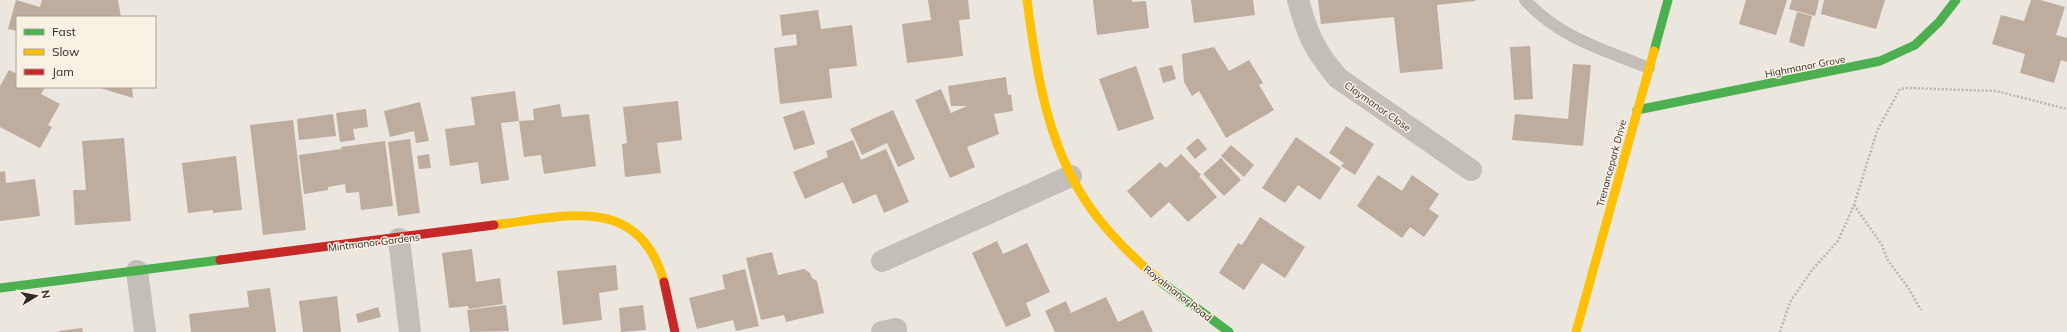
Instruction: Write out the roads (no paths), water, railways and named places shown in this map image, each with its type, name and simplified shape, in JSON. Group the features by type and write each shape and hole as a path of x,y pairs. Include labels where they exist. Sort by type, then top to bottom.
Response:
{"street":[{"name":"Royalmanor Road","path":"1027,0 1033,51 1041,88 1054,134 1071,176 1094,211 1147,271 1187,303 1229,332"},
{"name":"Claymanor Close","path":"1298,0 1306,29 1321,58 1338,78 1471,170"},
{"name":"Trenancepark Drive","path":"1576,332 1668,0"},
{"name":"Highmanor Grove","path":"1637,110 1880,61 1915,45 1939,22 1956,0"},
{"path":"882,261 1071,176"},
{"name":"Mintmanor Gardens","path":"0,288 576,216 600,216 621,222 638,234 655,256 661,273 675,332"},
{"path":"399,239 410,332"},
{"path":"137,272 145,332"}],"lane":[{"path":"1525,0 1542,18 1569,36 1649,68"}]}
